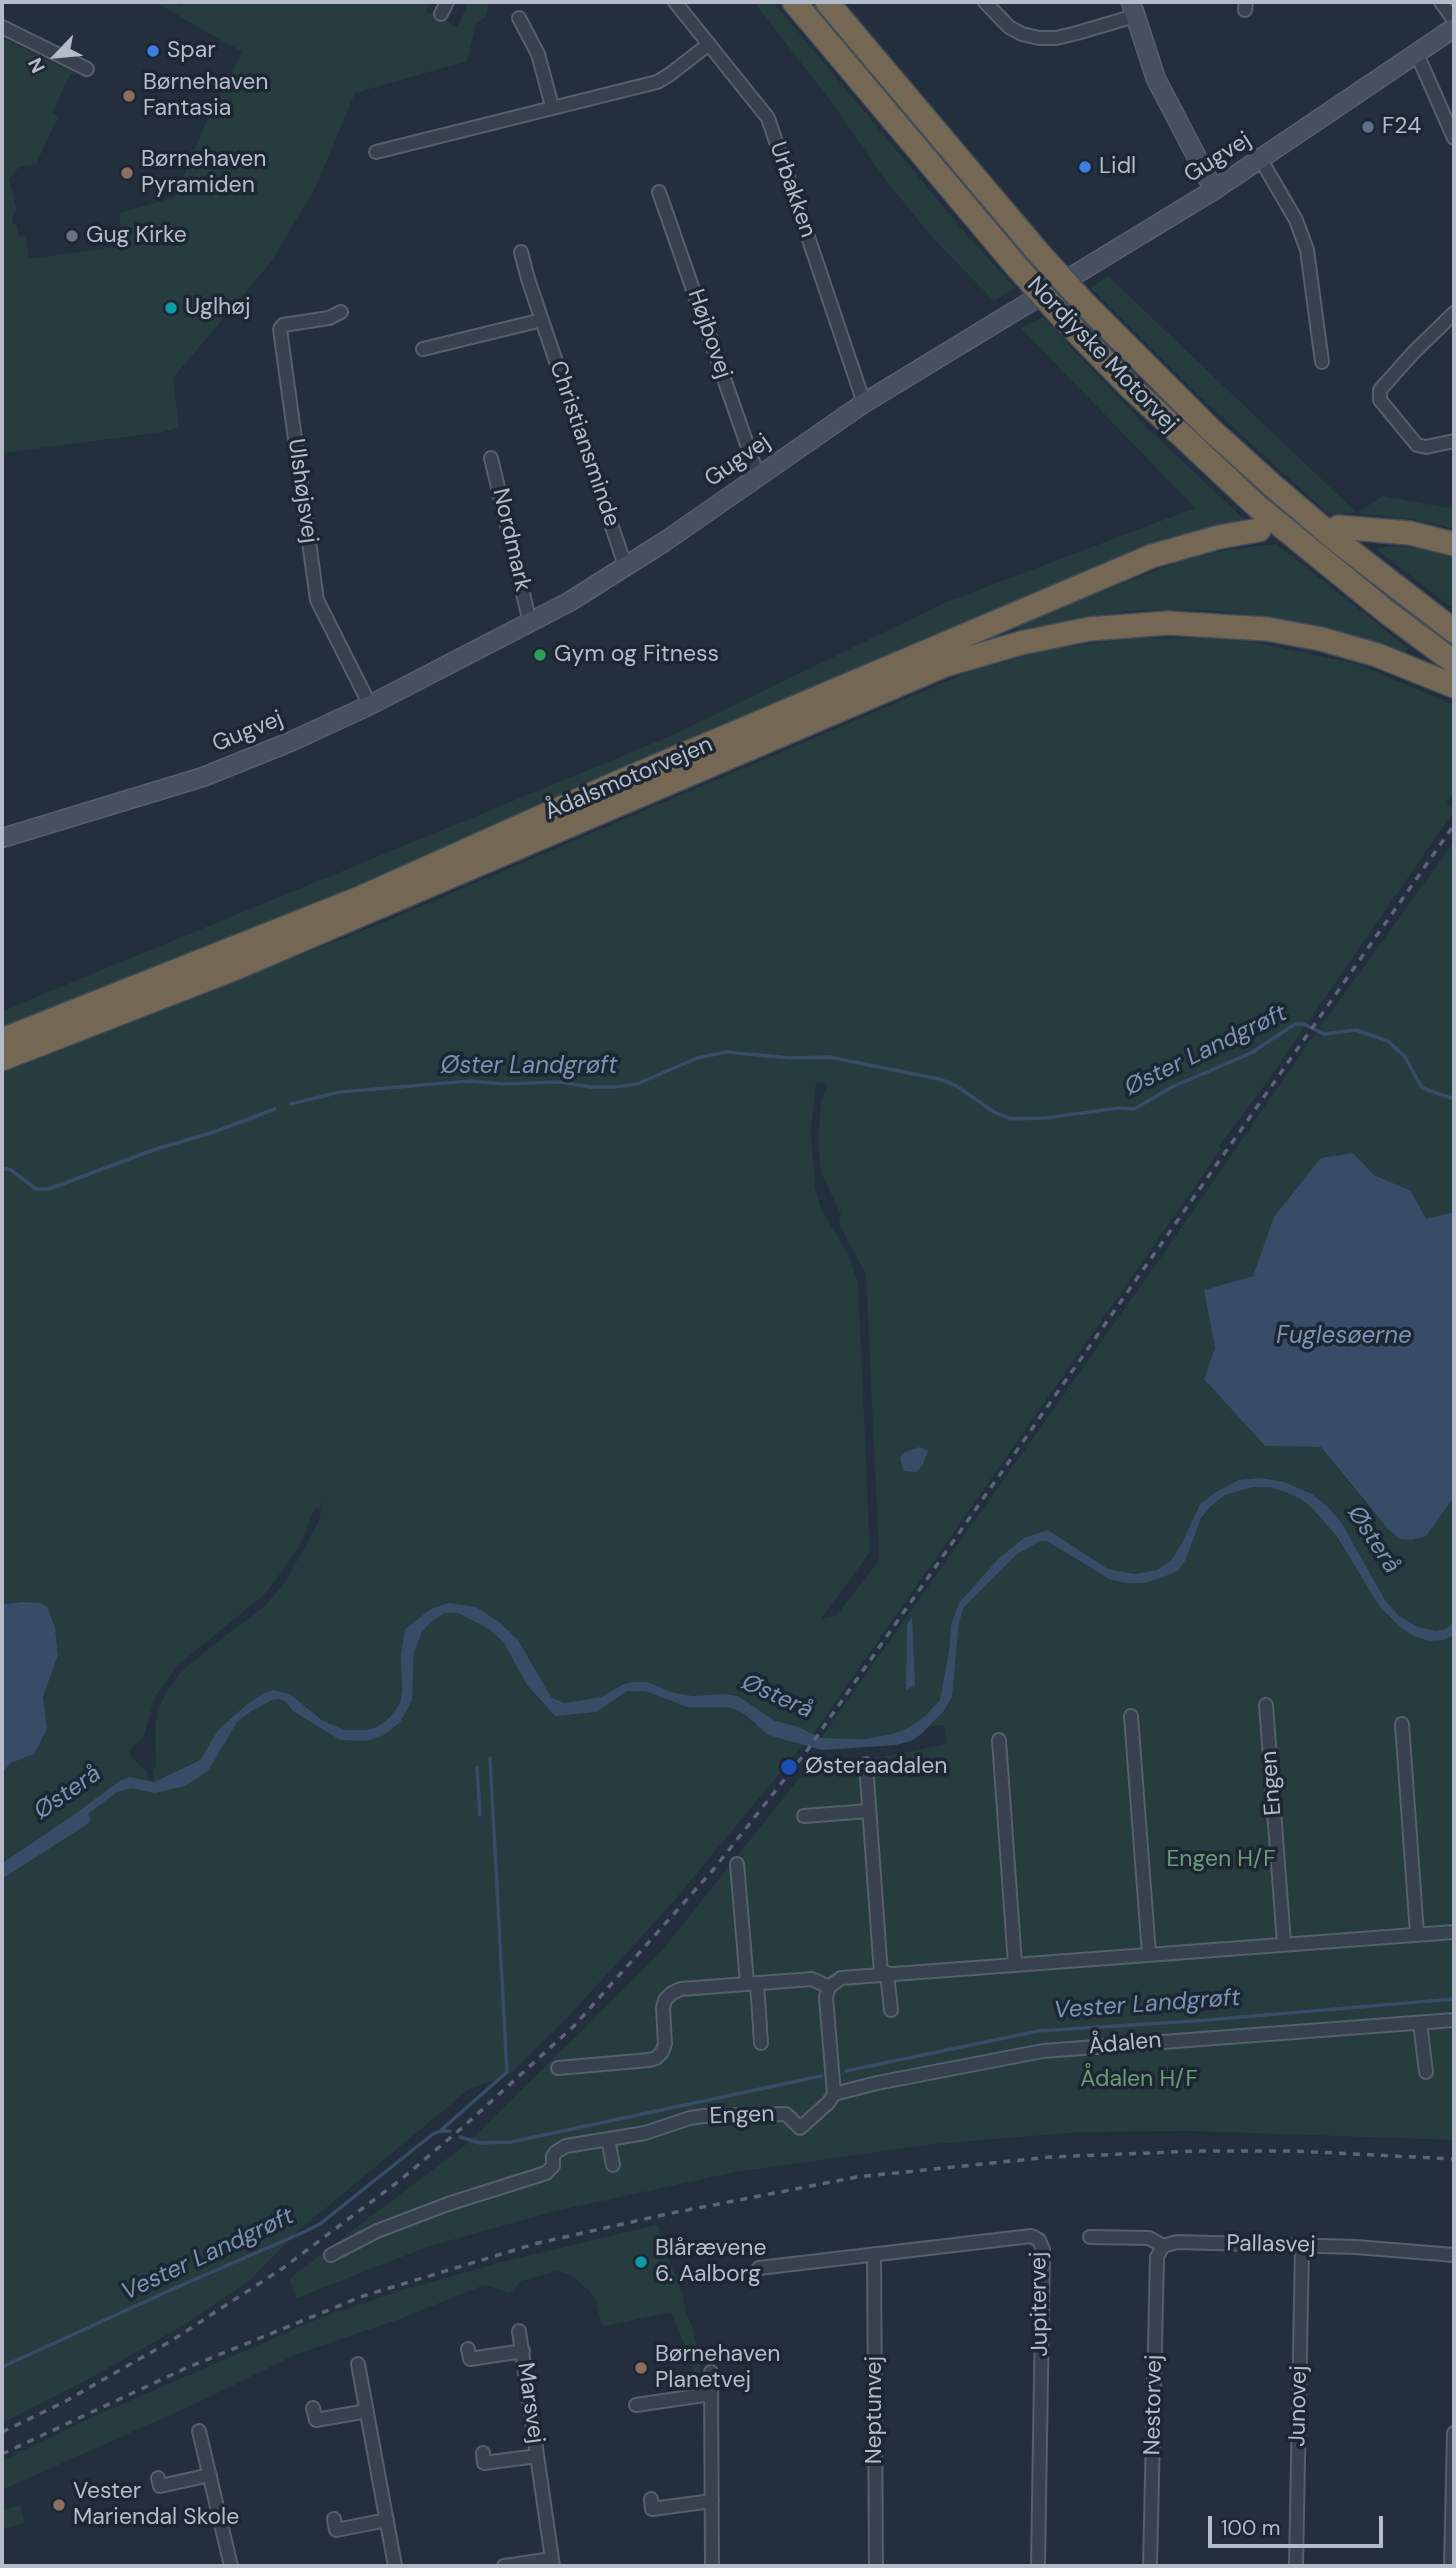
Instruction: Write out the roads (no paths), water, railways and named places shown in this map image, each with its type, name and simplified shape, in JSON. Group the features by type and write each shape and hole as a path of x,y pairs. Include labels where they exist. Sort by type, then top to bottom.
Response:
{"highway":[{"name":"Nordjyske Motorvej","path":"794,2 1017,267 1138,395 1258,507 1388,613 1454,662"},
{"name":"Nordjyske Motorvej","path":"827,2 1037,251 1086,305 1210,429 1273,486 1340,543 1454,631"},
{"path":"1338,527 1410,533 1454,544"},
{"name":"Ådalsmotorvejen","path":"2,1040 360,898 619,782 1152,556 1219,537 1259,530"},
{"name":"Ådalsmotorvejen","path":"2,1059 236,968 945,665 1021,643 1089,629 1168,623 1267,629 1321,639 1377,655 1454,686"}],"street":[{"path":"441,14 447,2"},
{"name":"Urbakken","path":"675,2 768,117 864,403"},
{"path":"985,2 1009,27 1039,38 1077,33 1133,9 1156,79 1214,190"},
{"path":"1441,2 1454,20"},
{"path":"519,18 538,54 552,106"},
{"path":"2,27 87,69"},
{"name":"Gugvej","path":"2,838 215,772 299,738 370,705 530,622 626,568 864,403 1261,160 1454,28"},
{"path":"376,152 657,82 709,44"},
{"path":"1417,54 1454,138"},
{"path":"1261,160 1296,220 1307,250 1322,362"},
{"name":"Højbovej","path":"659,192 758,476"},
{"name":"Christiansminde","path":"521,252 626,568"},
{"name":"Ulshøjsvej","path":"341,312 329,318 283,325 280,329 317,600 370,705"},
{"path":"1454,313 1380,390 1380,400 1417,445 1426,447 1454,441"},
{"path":"423,349 542,320"},
{"name":"Nordmark","path":"491,458 530,622"},
{"name":"Engen","path":"1266,1705 1284,1943"},
{"path":"1131,1716 1149,1954"},
{"path":"1402,1724 1417,1934"},
{"path":"999,1740 1015,1964"},
{"path":"866,1764 884,1974 891,2010"},
{"path":"804,1816 869,1811"},
{"path":"737,1864 761,2043"},
{"path":"834,2094 826,1997 829,1987 841,1978 1454,1931"},
{"path":"558,2068 649,2060 656,2057 665,2044 665,2000 681,1989 812,1979 829,1987"},
{"name":"Ådalen","path":"834,2094 1044,2050 1454,2020"},
{"path":"1420,2023 1426,2073"},
{"name":"Engen","path":"331,2255 377,2231 448,2204 546,2173 553,2166 553,2156 566,2146 645,2133 704,2116 786,2114 800,2128 820,2112 834,2094"},
{"path":"608,2139 613,2165"},
{"name":"Jupitervej","path":"759,2268 1031,2236 1039,2240 1043,2250 1038,2566"},
{"name":"Pallasvej","path":"1090,2237 1149,2238 1163,2246 1177,2242 1356,2247 1454,2255"},
{"name":"Nestorvej","path":"1150,2566 1157,2257 1163,2246"},
{"name":"Junovej","path":"1296,2566 1302,2246"},
{"name":"Neptunvej","path":"874,2254 876,2566"},
{"name":"Marsvej","path":"499,2563 553,2563 519,2331"},
{"name":"Marsvej","path":"468,2349 470,2359 523,2351"},
{"path":"358,2364 395,2566"},
{"path":"711,2372 712,2566"},
{"path":"636,2405 711,2394"},
{"path":"313,2408 316,2420 367,2411"},
{"path":"199,2431 231,2566"},
{"path":"1451,2566 1454,2433"},
{"name":"Marsvej","path":"483,2453 484,2463 537,2456"},
{"path":"158,2478 160,2486 210,2475"},
{"path":"651,2499 652,2510 712,2501"},
{"path":"334,2519 336,2530 387,2520"}],"water":[{"name":"Fuglesøerne","path":"1353,1153 1374,1175 1411,1191 1426,1219 1454,1212 1454,1497 1426,1536 1412,1540 1400,1539 1388,1529 1321,1447 1265,1446 1204,1379 1215,1348 1204,1290 1253,1276 1274,1217 1321,1158"},
{"path":"920,1447 928,1451 922,1466 916,1472 904,1471 900,1458 905,1452"},
{"path":"1261,1478 1284,1482 1312,1494 1327,1506 1341,1522 1385,1600 1399,1616 1418,1627 1436,1631 1446,1629 1454,1622 1454,1635 1443,1640 1429,1641 1400,1627 1380,1607 1337,1537 1312,1508 1301,1499 1269,1487 1253,1487 1225,1495 1210,1507 1201,1518 1185,1561 1178,1571 1158,1579 1143,1583 1125,1583 1109,1579 1047,1541 1040,1541 1016,1555 964,1607 959,1622 952,1697 943,1712 920,1735 896,1745 822,1750 768,1735 743,1713 728,1707 687,1707 645,1691 627,1691 596,1712 555,1716 527,1685 504,1643 489,1629 458,1613 445,1613 432,1621 422,1632 414,1652 412,1700 401,1721 384,1735 367,1741 340,1740 294,1712 285,1701 272,1700 237,1722 208,1771 185,1786 155,1793 131,1788 117,1792 88,1814 91,1820 89,1823 2,1879 2,1864 120,1781 130,1777 154,1782 200,1760 218,1730 264,1693 274,1690 290,1694 322,1720 344,1730 377,1727 390,1717 400,1703 401,1655 405,1629 431,1609 448,1603 476,1607 499,1622 518,1640 551,1697 564,1703 601,1697 632,1682 647,1682 674,1693 693,1696 738,1696 775,1721 799,1727 821,1738 865,1739 892,1734 908,1728 925,1716 940,1700 951,1625 959,1603 999,1558 1024,1538 1048,1530 1108,1569 1135,1574 1157,1570 1171,1561 1200,1504 1239,1480"},
{"path":"40,1603 47,1607 55,1627 58,1655 43,1697 47,1729 34,1754 11,1763 2,1773 2,1604"},
{"path":"912,1617 915,1685 906,1690 907,1624"}],"waterway":[{"name":"Øster Landgrøft","path":"291,1104 340,1092 470,1081 503,1084 560,1082 590,1087 613,1087 637,1084 697,1058 726,1052 791,1058 829,1057 939,1079 955,1085 994,1112 1011,1119 1045,1118 1119,1108 1134,1109 1172,1087 1251,1053 1295,1024 1304,1024 1324,1034 1356,1030 1388,1041 1405,1057 1422,1088 1454,1099"},
{"name":"Øster Landgrøft","path":"2,1168 11,1170 36,1189 49,1189 275,1109"},
{"path":"440,2131 507,2072 490,1758"},
{"path":"477,1768 480,1815"},
{"name":"Vester Landgrøft","path":"846,2071 1038,2031 1454,1999"},
{"name":"Vester Landgrøft","path":"460,2137 480,2143 511,2142 821,2076"},
{"name":"Vester Landgrøft","path":"2,2367 320,2224 433,2134 450,2131"}],"railway":[{"path":"2,2432 64,2402 171,2341 283,2268 399,2181 574,2026 713,1870 806,1752 1454,825"},
{"path":"2,2454 184,2369 363,2296 538,2243 667,2214 857,2177 1050,2157 1198,2151 1295,2151 1454,2159"}],"place":[{"name":"Spar","path":"153,51"},
{"name":"Børnehaven Fantasia","path":"129,96"},
{"name":"F24","path":"1368,127"},
{"name":"Lidl","path":"1085,167"},
{"name":"Børnehaven Pyramiden","path":"127,173"},
{"name":"Gug Kirke","path":"72,236"},
{"name":"Uglhøj","path":"171,308"},
{"name":"Gym og Fitness","path":"540,655"},
{"name":"Østeraadalen","path":"789,1767"},
{"name":"Blårævene 6. Aalborg","path":"641,2262"},
{"name":"Børnehaven Planetvej","path":"641,2368"},
{"name":"Vester Mariendal Skole","path":"59,2505"}],"water label":[{"name":"Østerå","path":"1373,1540"},
{"name":"Østerå","path":"777,1697"},
{"name":"Østerå","path":"68,1793"}],"park label":[{"name":"Engen H/F","path":"1221,1860"},
{"name":"Ådalen H/F","path":"1139,2080"}]}
